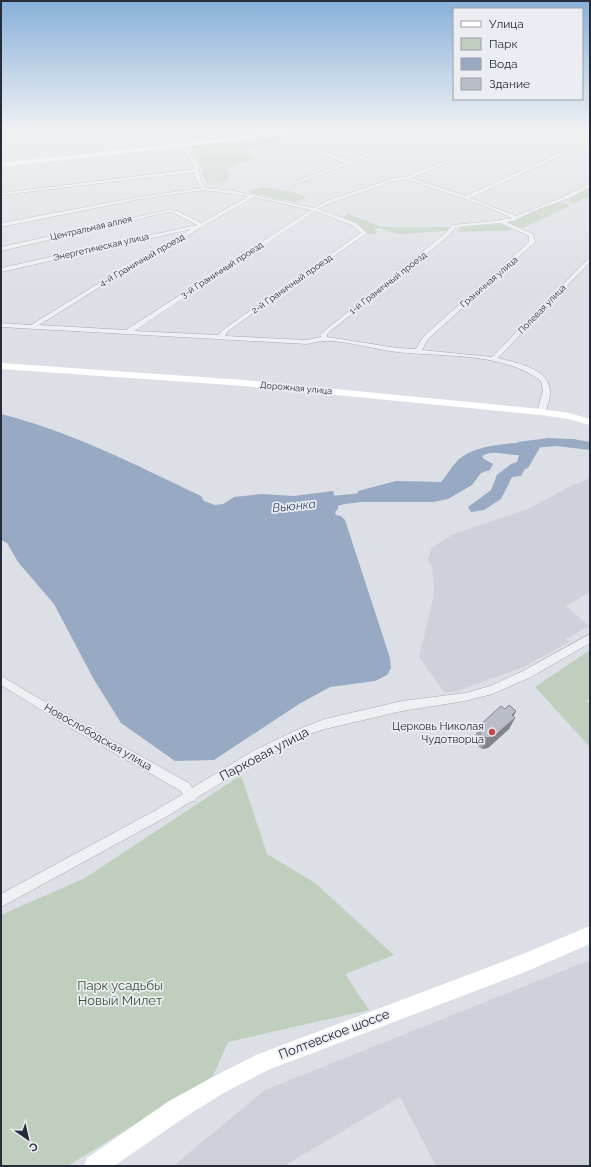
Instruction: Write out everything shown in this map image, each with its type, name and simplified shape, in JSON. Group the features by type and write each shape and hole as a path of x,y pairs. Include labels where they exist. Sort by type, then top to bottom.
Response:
{"main road":[{"name":"Дорожная улица","path":"1,366 251,384 541,412 569,416 590,422"},
{"name":"Полтевское шоссе","path":"95,1166 177,1109 220,1084 263,1062 525,963 590,935"}],"street":[{"path":"1,194 79,184"},
{"path":"201,184 204,189"},
{"path":"1,225 140,198 204,189 234,192 316,209 331,201 380,184"},
{"path":"425,184 487,205 516,218"},
{"path":"466,198 495,184"},
{"path":"501,222 516,218 537,208 565,198 590,185"},
{"name":"4-й Граничный проезд","path":"33,326 109,279 149,258 201,225 253,196"},
{"name":"2-й Граничный проезд","path":"221,336 226,330 364,234 354,224 316,209"},
{"name":"3-й Граничный проезд","path":"128,331 316,209"},
{"name":"Центральная аллея","path":"1,249 168,211 174,212 201,225"},
{"name":"1-й Граничный проезд","path":"325,339 323,337 325,333 444,238 455,226 501,222"},
{"name":"Граничная улица","path":"418,351 425,338 532,242 531,235 501,222"},
{"name":"Энергетическая улица","path":"1,270 201,225"},
{"name":"Полевая улица","path":"494,359 590,259"},
{"path":"1,325 221,336 307,342 325,339 395,349 494,359 513,363 538,374 545,380 547,386 541,412"},
{"name":"Парковая улица","path":"1,901 191,797 251,758 310,729 402,706 465,697 492,690 526,675 590,638"},
{"name":"Новослободская улица","path":"1,680 75,725 185,787 191,797"}],"shaded area":[{"path":"590,478 590,592 566,606 589,626 566,639 569,642 524,667 460,690 445,693 419,657 433,599 434,587 432,566 428,560 431,548 454,534 528,509 569,487"},
{"path":"590,960 590,1166 436,1166 400,1097 284,1166 173,1166 265,1090"}],"green space":[{"path":"263,187 289,191 307,197 296,202 251,193 250,191"},
{"path":"590,188 590,196 574,203 570,202 570,198"},
{"path":"555,203 564,203 570,206 523,228 506,223"},
{"path":"349,214 382,227 449,227 447,231 398,234 379,228 374,229 378,232 372,234 366,232 355,222 344,217"},
{"path":"499,224 511,228 510,230 461,232 457,230 461,227"},
{"path":"590,650 590,699 586,700 590,705 590,747 535,687"},
{"name":"Парк усадьбы Новый Милет","path":"241,775 267,854 315,883 394,955 345,974 369,1010 228,1042 213,1076 68,1166 1,1166 1,915 85,878"}],"water":[{"path":"1,414 53,430 103,450 201,496 204,501 215,505 223,504 234,497 262,494 294,496 333,491 335,497 340,497 343,504 338,506 338,509 335,512 336,515 341,516 345,520 390,658 391,668 387,675 375,681 330,687 299,704 214,760 175,761 121,723 93,678 54,604 18,562 7,543 1,540"},
{"path":"542,442 528,468 525,469 521,476 512,477 501,499 484,510 471,512 468,507 491,490 497,475 511,464 517,462 519,455 491,453 482,456 484,459 493,464 490,470 481,473 472,485 448,499 434,502 354,502 352,496 358,493 358,491 396,481 441,482 458,460 466,454 476,450 510,443"}],"building":[{"path":"509,705 516,711 512,715 515,718 493,737 483,737 480,734 480,725 501,706 505,709"}],"waterway":[{"name":"Вьюнка","path":"522,445 556,442 590,446"},
{"name":"Вьюнка","path":"322,502 372,497"}],"place":[{"name":"Церковь Николая Чудотворца","path":"492,732"}]}
